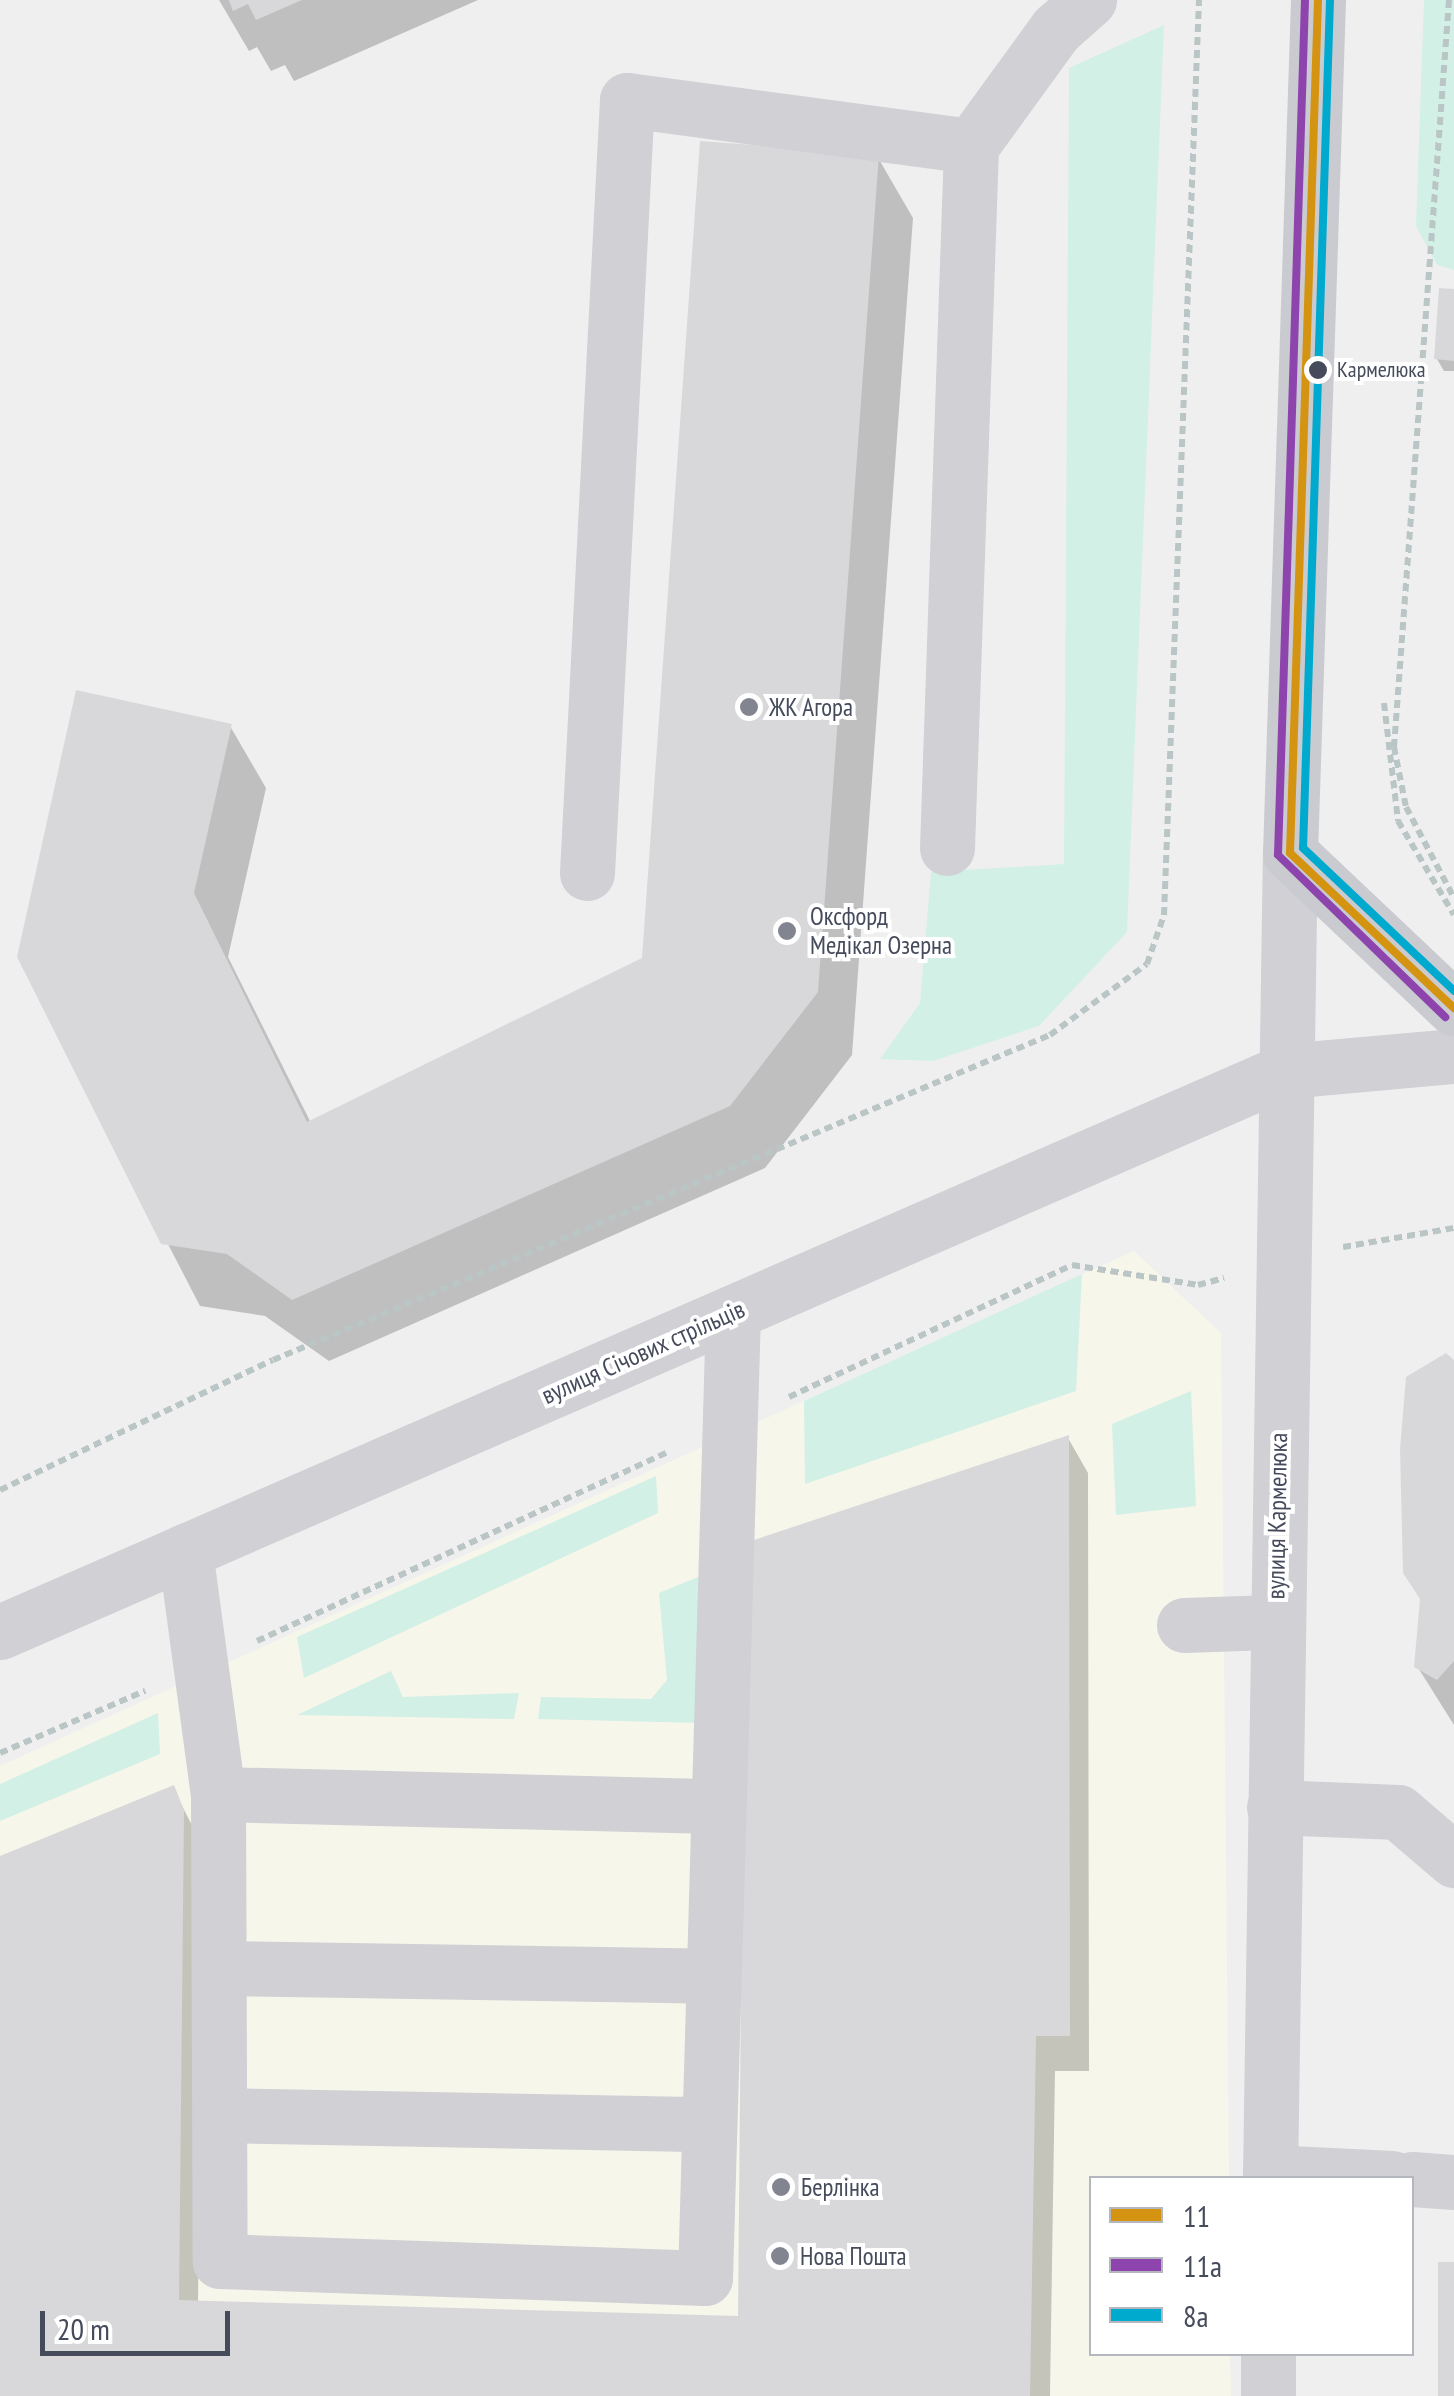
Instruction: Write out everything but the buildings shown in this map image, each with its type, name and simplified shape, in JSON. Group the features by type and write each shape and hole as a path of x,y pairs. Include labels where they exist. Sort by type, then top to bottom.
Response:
{"main road":[{"path":"1318,0 1290,853 1454,1008"}],"street":[{"path":"946,848 970,146 1056,29 1089,0"},
{"path":"587,874 626,100 970,146"},
{"name":"вулиця Кармелюка","path":"1270,2175 1290,853"},
{"name":"вулиця Січових стрільців","path":"0,1632 1285,1071 1454,1056"},
{"path":"185,1551 218,1794 220,2261 704,2278 724,1426 732,1312"},
{"path":"1184,1625 1276,1622"},
{"path":"218,1794 714,1806"},
{"path":"1274,1807 1398,1812 1454,1860"},
{"path":"220,1968 712,1976"},
{"path":"220,2115 706,2124"},
{"path":"1270,2175 1311,2176"},
{"path":"1414,2180 1454,2182"},
{"path":"1268,2356 1268,2396"}],"path":[{"path":"0,1490 274,1360 1050,1035 1147,964 1164,915 1199,0"},
{"path":"1449,0 1394,747 1406,807 1454,898"},
{"path":"1384,703 1382,742 1398,821 1454,916"},
{"path":"1324,1252 1454,1228"},
{"path":"0,1753 201,1665 1072,1265 1198,1285"}],"shaded area":[{"path":"1134,1251 1221,1333 1229,2176 1089,2176 1089,2356 1230,2356 1231,2396 0,2396 0,1766"}],"green space":[{"path":"1424,0 1454,0 1454,270 1437,265 1416,226"},
{"path":"1164,25 1127,932 1039,1026 933,1061 880,1059 920,1003 931,872 1064,864 1069,68"},
{"path":"1082,1274 1076,1391 805,1484 804,1401"},
{"path":"1191,1391 1196,1506 1116,1515 1112,1424"},
{"path":"656,1476 658,1513 304,1678 297,1637"},
{"path":"698,1577 700,1723 538,1719 541,1697 651,1699 667,1680 659,1593"},
{"path":"391,1671 403,1697 519,1693 514,1719 297,1715"},
{"path":"158,1713 160,1754 0,1821 0,1784"}],"transit line":[{"name":"11а","path":"1305,0 1278,855 1445,1017"},
{"name":"11","path":"1318,0 1290,853 1454,1008"},
{"name":"8а","path":"1330,0 1303,848 1454,991"}],"place":[{"name":"Кармелюка","path":"1318,370"},
{"name":"ЖК Агора","path":"749,707"},
{"name":"Оксфорд Медікал Озерна","path":"787,931"},
{"name":"Берлінка","path":"781,2187"},
{"name":"Нова Пошта","path":"780,2256"}]}
